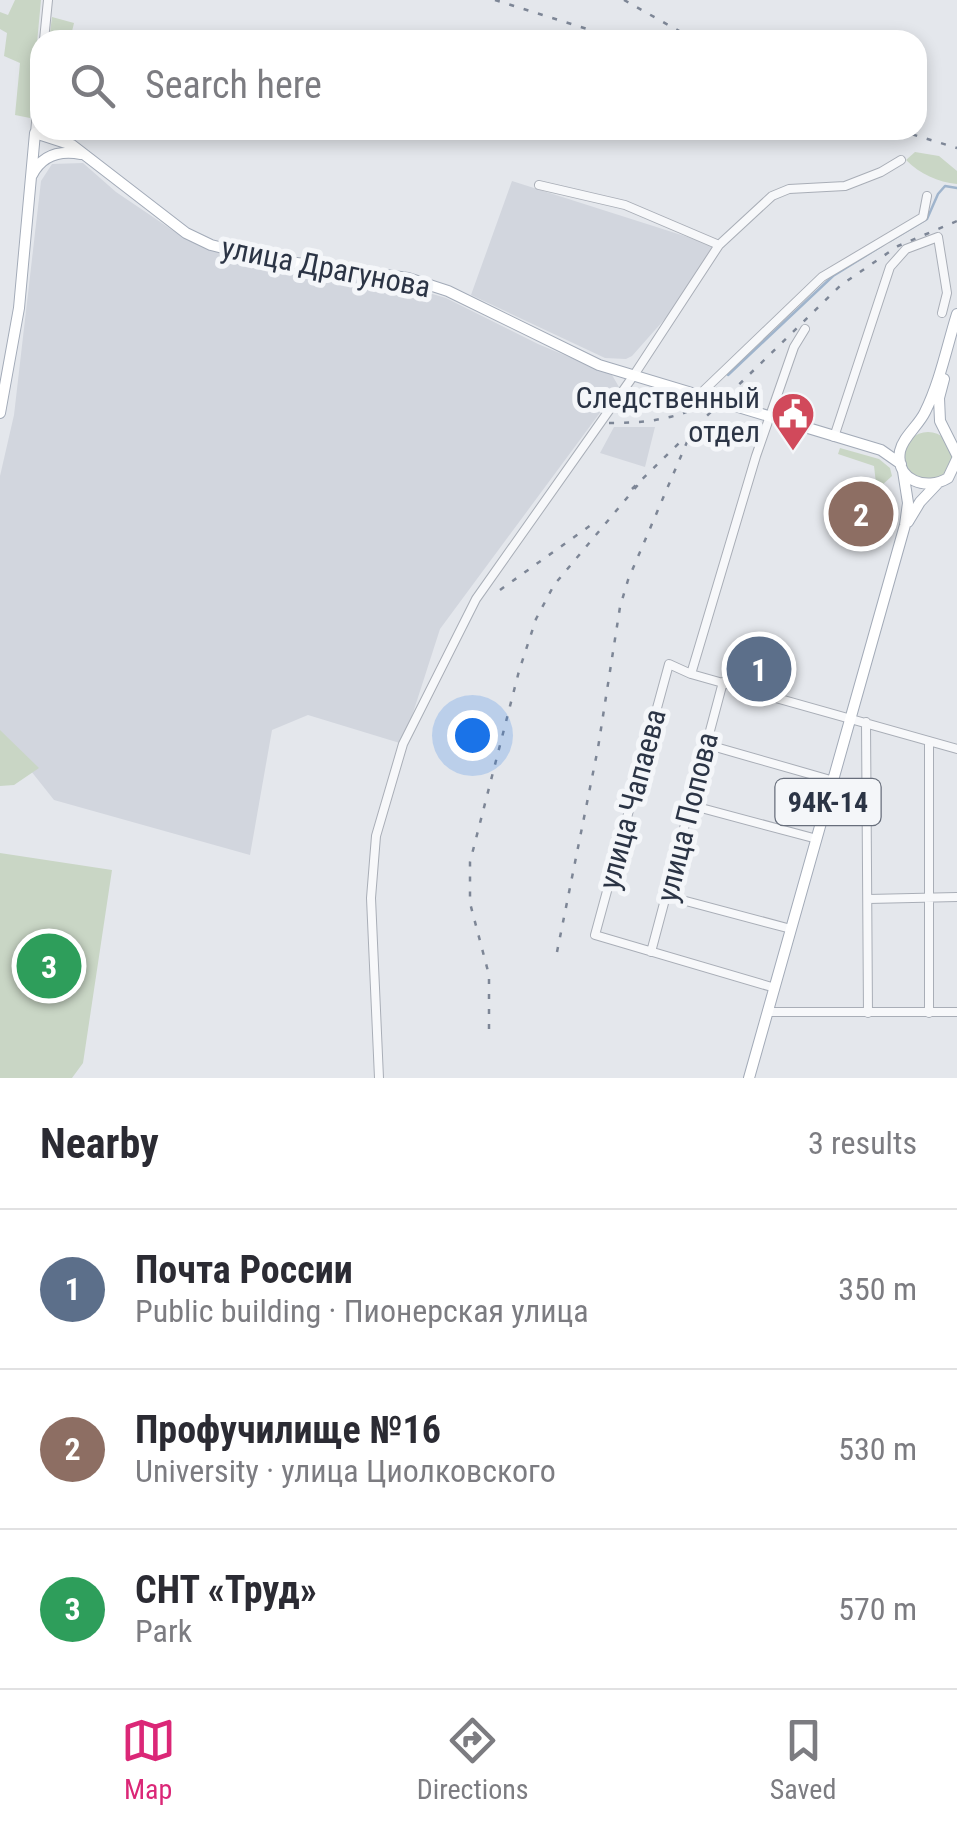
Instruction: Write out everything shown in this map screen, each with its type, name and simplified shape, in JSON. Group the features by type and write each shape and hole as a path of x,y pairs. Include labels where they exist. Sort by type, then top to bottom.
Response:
{"main road":[{"path":"0,413 19,308 34,140"},
{"name":"улица Драгунова","path":"63,140 186,233 211,245 266,259 408,278 448,292 599,364 865,445 887,453 902,468"},
{"path":"31,178 36,167 52,155 87,155"},
{"path":"906,525 908,504 900,450 929,404 957,314"},
{"path":"906,525 920,502 951,474 957,452 940,421 939,398 957,335"},
{"path":"909,436 927,428 947,434"},
{"name":"улица Драгунова","path":"865,445 888,446 909,436"},
{"path":"902,468 917,483 957,479"},
{"name":"94К-14","path":"749,1078 906,525"}],"street":[{"path":"45,30 48,0"},
{"path":"380,1078 371,879 378,823 396,760 476,599 634,376 719,245 772,196 789,189 845,186 901,160"},
{"path":"539,184 625,205 719,245"},
{"path":"699,395 822,277 924,217 926,196"},
{"path":"834,437 890,267 906,249 938,237 947,293 942,312"},
{"path":"804,329 794,346 739,508 691,674 957,748"},
{"name":"улица Чапаева","path":"651,952 595,935 669,664 691,674"},
{"name":"улица Попова","path":"651,952 723,682"},
{"path":"866,722 868,1014"},
{"path":"929,740 930,1013"},
{"path":"704,744 834,780"},
{"path":"690,805 817,839"},
{"path":"667,896 791,929"},
{"path":"868,899 957,896"},
{"path":"651,952 774,988"},
{"path":"767,1012 957,1012"}],"shaded area":[{"path":"83,163 116,192 187,240 227,256 378,278 446,298 538,344 612,375 619,387 440,629 403,744 308,715 272,730 250,855 54,800 0,732 0,476 14,415 41,181 52,164"},
{"path":"512,181 716,246 671,312 632,356 605,358 471,295"},
{"path":"614,427 655,427 645,467 600,453"}],"green space":[{"path":"15,0 41,0 38,30 30,30 30,118 15,115 20,63 4,56 7,33 0,29 0,12 8,15"},
{"path":"52,17 74,23 72,30 50,30"},
{"path":"915,152 939,156 957,171 957,184 917,169 906,160"},
{"path":"928,432 945,439 952,456 945,473 928,480 911,473 904,456 911,439"},
{"path":"840,448 879,459 890,468 892,476 881,486 876,483 874,466 838,454"},
{"path":"0,730 39,768 14,785 0,786"},
{"path":"0,853 112,870 83,1063 72,1078 0,1078"}],"waterway":[{"path":"890,241 927,219 945,186 957,188"},
{"path":"728,375 833,276 883,245"}],"railway":[{"path":"495,0 590,30"},
{"path":"624,0 677,30"},
{"path":"927,139 957,148"},
{"path":"632,489 841,285 898,246 957,221"},
{"path":"609,423 664,418 715,398"},
{"path":"557,952 598,748 620,607 687,442"},
{"path":"489,1029 489,975 470,903 470,862 519,671 536,619 554,585 642,480"},
{"path":"500,590 591,525"}],"place":[{"name":"Следственный отдел","path":"793,452"},
{"name":"Профучилище №16","path":"861,514"},
{"name":"Почта России","path":"759,669"},
{"name":"СНТ «Труд»","path":"49,966"}]}
